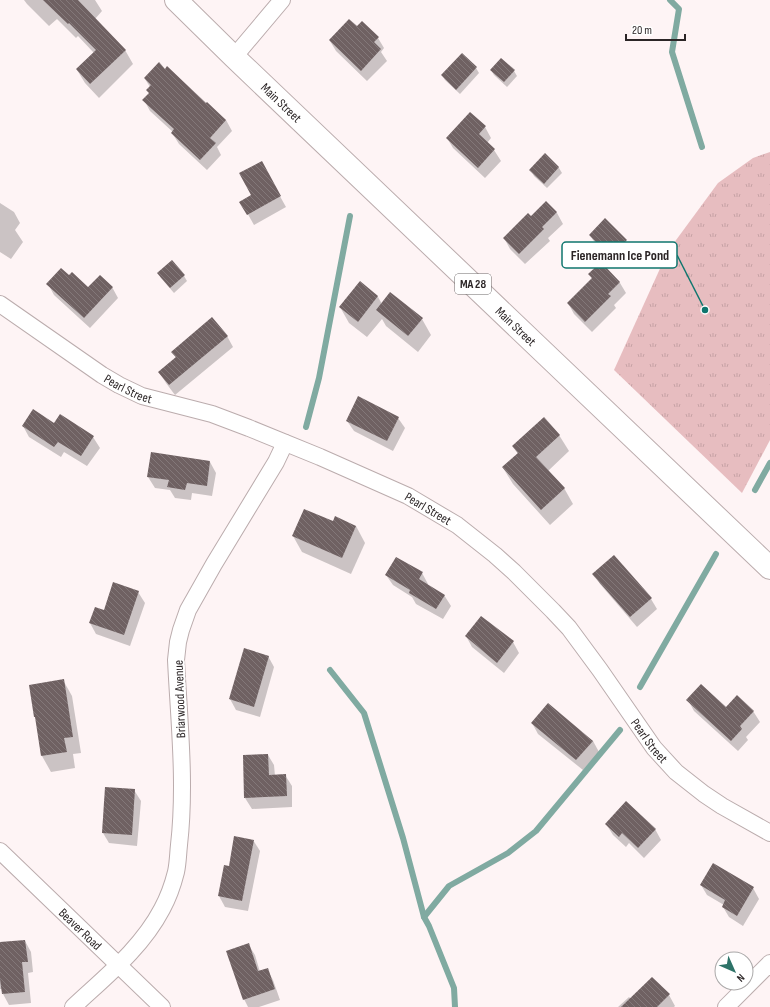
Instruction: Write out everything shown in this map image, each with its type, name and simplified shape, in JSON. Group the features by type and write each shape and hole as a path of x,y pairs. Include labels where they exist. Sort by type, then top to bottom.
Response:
{"main road":[{"name":"Main Street","path":"176,0 770,568"}],"street":[{"path":"234,57 282,0"},
{"name":"Pearl Street","path":"0,304 119,386 142,396 212,414 249,428 408,496 457,525 495,555 524,581 569,628 622,700 654,748 676,772 722,806 770,833"},
{"name":"Briarwood Avenue","path":"73,1007 119,965 143,939 162,909 171,886 176,872 182,820 182,774 176,660 181,630 188,610 202,584 276,462 285,443"},
{"name":"Beaver Road","path":"0,851 162,1007"},
{"path":"726,1007 770,963"}],"green space":[{"path":"770,152 770,440 742,493 614,370 668,251 718,183 753,158"}],"building":[{"path":"43,0 78,0 126,50 90,84 76,69 96,50"},
{"path":"349,19 357,26 362,21 379,37 374,42 381,49 361,71 329,40"},
{"path":"462,53 477,67 456,90 441,75"},
{"path":"501,58 515,70 504,82 490,70"},
{"path":"159,62 165,69 167,66 226,120 210,138 216,143 200,160 171,133 174,129 142,100 149,93 146,90 151,85 144,78"},
{"path":"470,112 486,126 479,134 495,149 478,168 446,138"},
{"path":"545,153 559,167 544,184 529,170"},
{"path":"262,161 281,196 247,215 239,202 251,195 239,173"},
{"path":"546,201 557,212 542,227 544,229 519,254 503,238 528,213 531,216"},
{"path":"605,218 627,240 610,256 589,235"},
{"path":"172,260 185,275 170,288 157,273"},
{"path":"601,262 620,282 608,294 611,296 585,322 567,303 592,278 588,274"},
{"path":"61,268 69,275 72,272 88,287 100,275 113,287 84,318 46,284"},
{"path":"360,281 378,296 358,322 339,307"},
{"path":"390,292 423,318 408,336 376,310"},
{"path":"212,317 228,336 169,385 158,372 176,357 171,352"},
{"path":"358,396 399,417 387,441 346,421"},
{"path":"33,409 54,423 60,414 94,436 81,456 58,442 54,447 22,426"},
{"path":"544,417 560,435 536,457 565,488 541,510 502,467 518,453 512,446"},
{"path":"151,452 210,461 207,486 187,483 185,490 167,487 169,480 147,477"},
{"path":"304,509 333,521 335,516 356,526 342,558 292,536"},
{"path":"614,555 652,598 630,617 592,574"},
{"path":"396,557 423,572 419,579 445,595 436,609 409,593 410,590 385,575"},
{"path":"113,582 139,591 124,635 89,623 95,607 104,610"},
{"path":"481,616 514,641 497,663 465,636"},
{"path":"244,648 269,656 254,707 229,699"},
{"path":"64,679 73,737 64,738 67,752 41,756 29,685"},
{"path":"701,684 726,707 737,695 754,711 740,726 742,729 731,741 686,700"},
{"path":"548,703 593,741 576,760 531,723"},
{"path":"268,754 269,775 286,774 287,796 244,798 243,755"},
{"path":"105,787 135,789 132,835 102,833"},
{"path":"626,801 656,829 638,848 622,833 619,837 605,824"},
{"path":"234,836 254,840 242,901 218,896 224,865 229,866"},
{"path":"713,863 754,887 737,916 722,907 725,900 700,885"},
{"path":"25,940 28,962 22,962 25,992 2,994 0,979 0,942"},
{"path":"249,943 258,971 268,968 275,989 243,1000 226,951"},
{"path":"652,977 670,994 657,1007 621,1007"}],"waterway":[{"path":"670,0 679,9 672,52 702,147"},
{"path":"306,427 319,378 350,216"},
{"path":"755,490 770,463"},
{"path":"640,687 716,554"},
{"path":"330,670 364,713 403,838 424,917 454,988 455,1007"},
{"path":"424,917 449,886 508,853 536,831 620,730"}],"place":[{"name":"Fienemann Ice Pond","path":"705,310"}]}
